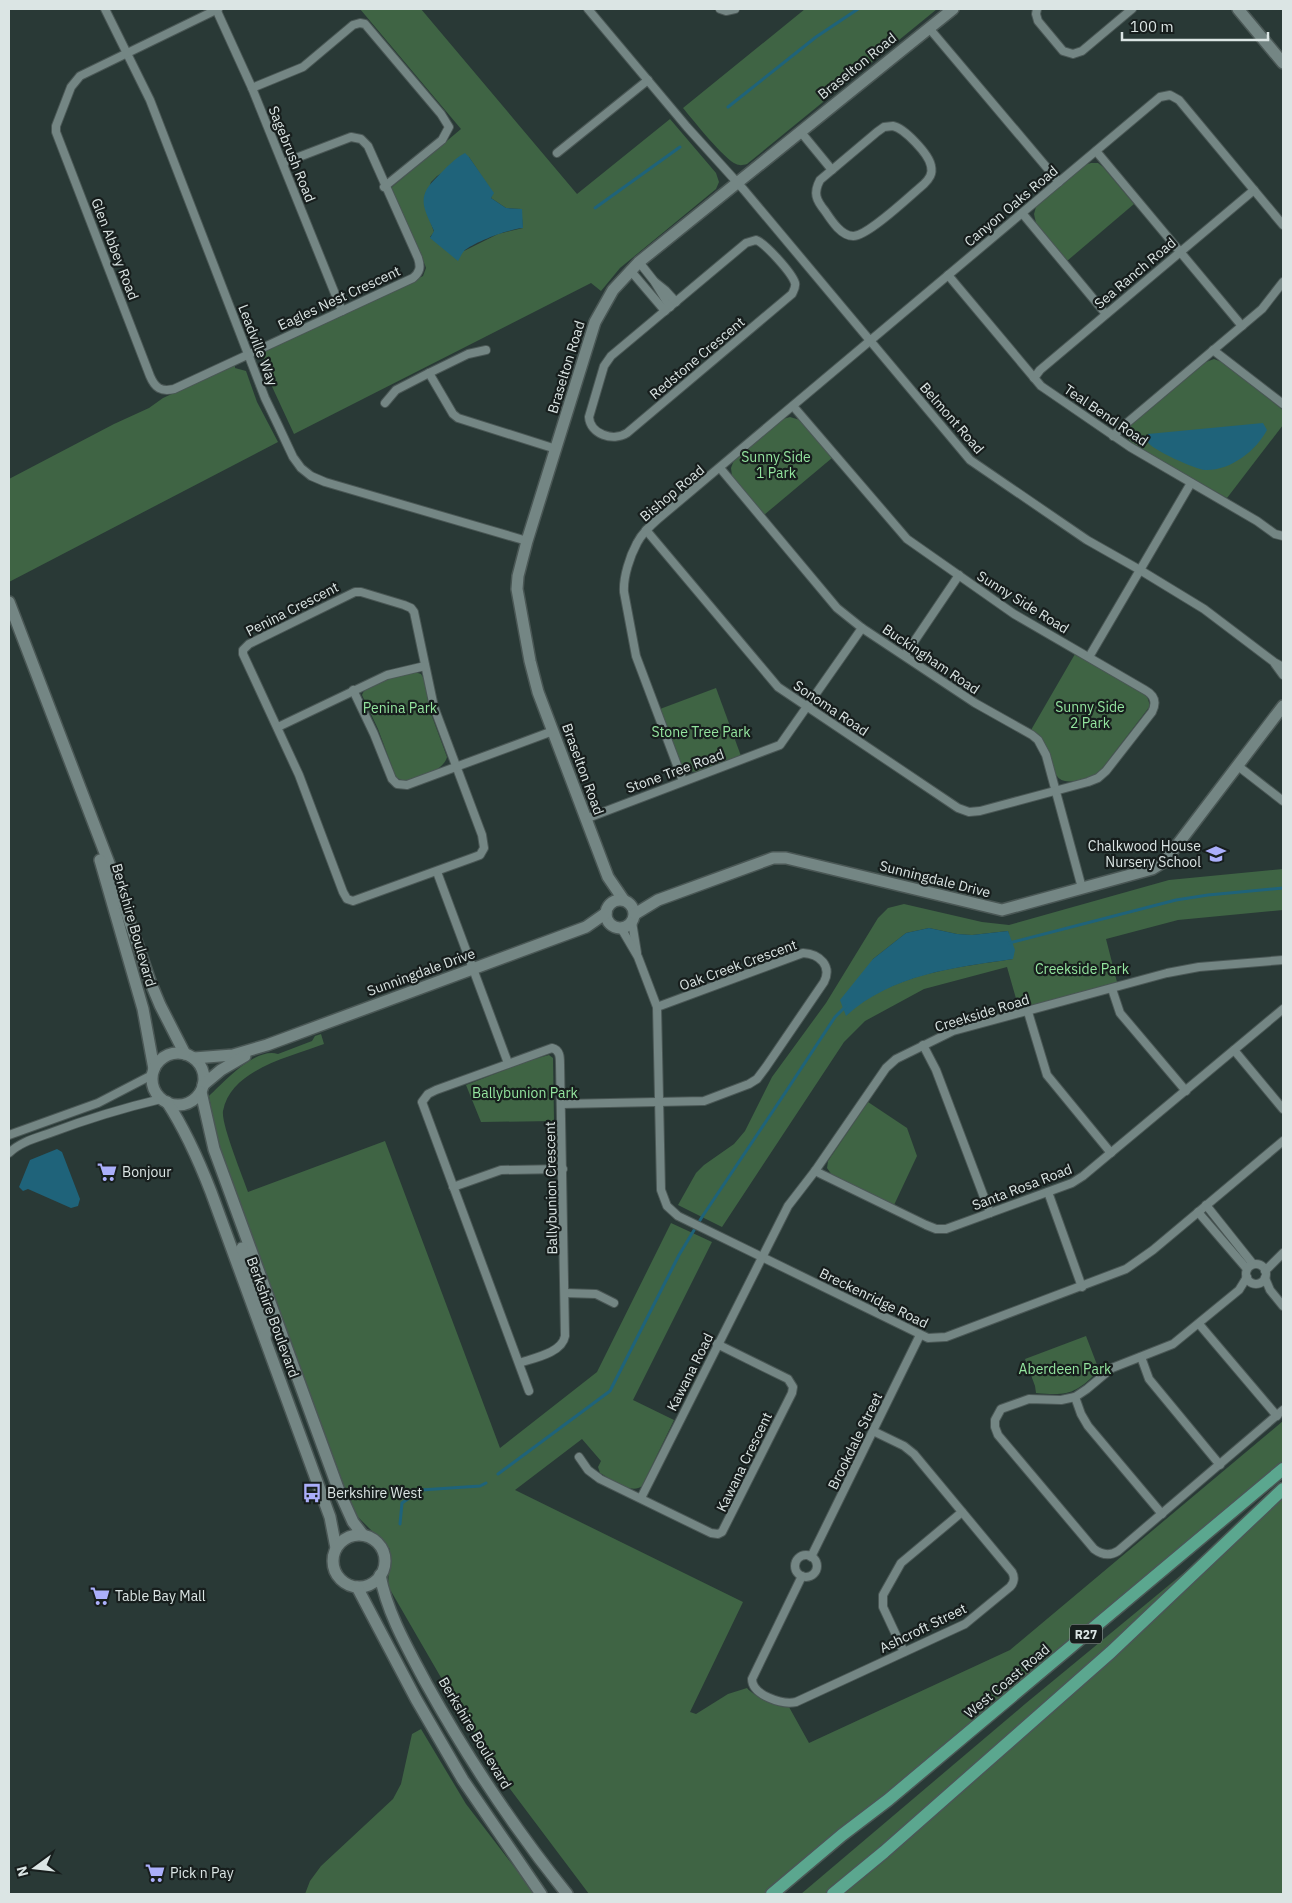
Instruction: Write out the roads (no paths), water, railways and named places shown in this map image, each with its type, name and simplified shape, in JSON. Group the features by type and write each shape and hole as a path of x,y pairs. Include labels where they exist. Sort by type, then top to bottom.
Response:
{"main road":[{"name":"West Coast Road","path":"772,1894 842,1835 888,1800 1283,1469"},
{"name":"R27","path":"833,1894 884,1852 1111,1652 1283,1489"}],"street":[{"name":"Leadville Way","path":"105,9 150,100 265,398 300,468 311,476 334,484 528,541"},
{"name":"Glen Abbey Road","path":"217,9 80,76 75,81 56,126 56,132 155,386 168,390 249,354"},
{"name":"Sagebrush Road","path":"217,9 252,88 342,311"},
{"name":"Belmont Road","path":"588,9 972,462 1086,540 1204,609 1283,667"},
{"path":"720,9 726,11 735,9"},
{"name":"Braselton Road","path":"626,900 608,878 553,731 533,673 517,589 518,576 528,541 595,322 609,296 635,266 953,9"},
{"path":"1037,9 1038,22 1063,51 1072,54 1082,51 1132,9"},
{"path":"1238,9 1283,63"},
{"path":"252,88 303,66 353,25 360,22 364,24 441,114 449,127 442,140 384,187"},
{"path":"930,28 1059,182"},
{"path":"557,153 648,80"},
{"name":"Canyon Oaks Road","path":"870,341 1160,97 1170,95 1179,100 1254,190"},
{"path":"893,126 902,129 927,156 932,171 928,180 899,205 866,232 854,237 842,231 815,195 815,189 820,180 832,170 877,132 884,127 893,126"},
{"path":"800,131 832,170"},
{"name":"Eagles Nest Crescent","path":"249,354 413,278 420,268 418,258 365,142 357,137 351,137 283,163"},
{"path":"1096,151 1242,326"},
{"path":"1254,190 1283,225"},
{"name":"Sea Ranch Road","path":"1034,378 1040,370 1254,190"},
{"path":"1022,213 1106,314"},
{"name":"Redstone Crescent","path":"753,240 760,241 766,245 790,274 795,285 794,292 789,298 627,433 616,437 597,432 592,428 589,417 604,366 611,356 670,307 746,243 753,240"},
{"path":"635,266 665,290 670,307"},
{"path":"635,266 670,307"},
{"name":"Teal Bend Road","path":"948,275 1041,386 1113,436 1257,521 1275,534 1283,536"},
{"path":"1113,436 1262,309 1283,282"},
{"name":"Bishop Road","path":"683,781 636,656 624,598 624,584 637,543 646,530 870,341"},
{"path":"385,403 396,390 468,354 486,350"},
{"path":"1213,350 1283,404"},
{"path":"429,373 452,414 458,418 556,449"},
{"name":"Sunny Side Road","path":"793,406 899,532 1014,614 1148,692 1154,698 1155,706 1152,712 1102,775 1088,782 1055,791"},
{"name":"Buckingham Road","path":"720,468 833,604 862,628 975,703 1038,740 1046,755 1082,888"},
{"path":"1089,657 1191,483"},
{"name":"Sonoma Road","path":"646,530 774,684 963,810 980,811 1055,791"},
{"path":"905,655 959,575"},
{"name":"Penina Crescent","path":"355,592 361,592 408,606 416,615 434,707 482,835 484,848 480,855 357,901 347,899 339,883 299,775 278,727 244,658 243,650 248,644 355,592"},
{"name":"Berkshire Boulevard","path":"9,602 115,880 150,981 160,1005 189,1056"},
{"name":"Stone Tree Road","path":"586,819 778,746 785,740 862,628"},
{"name":"Belmont Road","path":"1274,662 1283,675"},
{"path":"278,727 391,673 425,666"},
{"path":"354,690 394,782 401,785 408,785 456,768 553,731"},
{"name":"Sunningdale Drive","path":"634,918 658,900 766,860 779,857 997,910 1008,909 1152,869 1162,864 1283,707"},
{"path":"1238,766 1283,801"},
{"name":"Berkshire Boulevard","path":"80,791 143,1009 153,1072"},
{"path":"437,872 508,1063"},
{"name":"Braselton Road","path":"607,909 608,878"},
{"path":"618,899 626,900 632,905 634,918 629,925 616,927 608,922 607,909 618,899"},
{"name":"Sunningdale Drive","path":"626,900 658,900"},
{"name":"Sunningdale Drive","path":"586,927 607,909"},
{"name":"Breckenridge Road","path":"634,918 638,957 657,1007 661,1193 664,1202 670,1210 683,1218 920,1335 933,1339 946,1337 1126,1269 1139,1261 1283,1141"},
{"name":"Sunningdale Drive","path":"189,1056 233,1055 267,1045 586,927 616,927"},
{"name":"Breckenridge Road","path":"616,927 638,957"},
{"name":"Oak Creek Crescent","path":"562,1104 704,1101 743,1087 757,1079 824,982 827,970 825,963 815,956 803,953 657,1007"},
{"name":"Creekside Road","path":"763,1257 786,1209 815,1171 886,1068 896,1059 953,1031 1185,969 1283,960"},
{"path":"1112,988 1120,1013 1186,1091"},
{"name":"Santa Rosa Road","path":"815,1171 936,1229 946,1229 1078,1180 1283,1009"},
{"path":"1028,1012 1047,1075 1111,1153"},
{"name":"Sunningdale Drive","path":"202,1088 227,1066 267,1045"},
{"path":"923,1045 936,1070 990,1213"},
{"name":"Ballybunion Crescent","path":"519,1363 558,1348 566,1336 560,1057 555,1049 549,1048 436,1090 423,1098 423,1105 529,1391"},
{"path":"1234,1050 1283,1109"},
{"path":"175,1053 189,1056 200,1064 203,1072 202,1088 196,1098 186,1104 176,1105 164,1100 153,1086 153,1072 160,1060 166,1055 175,1053"},
{"path":"9,1135 98,1103 153,1072"},
{"name":"Berkshire Boulevard","path":"202,1088 208,1131 232,1200 339,1491 353,1522 363,1535"},
{"path":"9,1153 28,1141 93,1117 118,1109 164,1100"},
{"name":"Berkshire Boulevard","path":"164,1100 184,1129 198,1158 330,1518 336,1548"},
{"path":"453,1187 501,1170 563,1169"},
{"path":"1048,1192 1082,1287"},
{"path":"232,1200 240,1243 267,1315 268,1323 265,1338"},
{"path":"1206,1205 1256,1274"},
{"path":"1198,1212 1283,1306"},
{"path":"1283,1253 1173,1344 1112,1368 1075,1397 1062,1400 1037,1398 1025,1400 1001,1409 994,1424 998,1435 1094,1549 1104,1554 1112,1554 1162,1514 1283,1410"},
{"name":"Kawana Road","path":"641,1498 717,1344 763,1257"},
{"path":"564,1293 596,1294 614,1303"},
{"path":"1199,1324 1277,1416"},
{"name":"Brookdale Street","path":"811,1557 920,1335"},
{"name":"Kawana Crescent","path":"579,1457 593,1474 712,1533 720,1533 725,1528 792,1393 793,1387 788,1379 717,1344"},
{"path":"1141,1358 1149,1379 1220,1465"},
{"path":"1075,1397 1088,1426 1162,1514"},
{"name":"Ashcroft Street","path":"802,1576 752,1677 752,1686 779,1701 792,1702 965,1624 1010,1588 1013,1583 1014,1577 1012,1572 910,1450 874,1431"},
{"path":"904,1652 882,1606 883,1595 901,1563 962,1512"},
{"path":"363,1535 371,1538 382,1549 384,1565 380,1575 375,1581 366,1586 357,1587 346,1583 336,1573 333,1566 336,1548 347,1537 363,1535"},
{"path":"804,1556 811,1557 817,1566 816,1572 812,1576 802,1576 796,1571 796,1563 804,1556"},
{"name":"Berkshire Boulevard","path":"380,1575 383,1589 401,1633 446,1719 500,1804 567,1894"},
{"path":"357,1587 416,1700 463,1780 541,1894"}],"water":[{"path":"465,153 494,193 491,198 506,208 522,209 523,228 501,233 476,244 464,251 458,261 430,238 434,231 425,208 424,196 431,183 451,163"},
{"path":"1263,423 1267,430 1249,452 1233,463 1214,469 1200,469 1184,463 1165,454 1148,441 1148,434"},
{"path":"929,928 972,935 1008,931 1015,950 1013,959 946,970 903,982 864,1002 846,1016 840,1000 873,959 906,933"},
{"path":"57,1149 62,1152 80,1199 78,1206 71,1208 28,1189 23,1191 19,1187 30,1160"}],"waterway":[{"path":"728,107 816,37 858,9"},
{"path":"595,208 680,147"},
{"path":"1009,943 1176,900 1283,888"},
{"path":"498,1474 610,1391 679,1255 702,1217 835,1017 846,1006"},
{"path":"400,1524 402,1503 421,1490 480,1486 486,1483"}],"place":[{"name":"Chalkwood House Nursery School","path":"1216,854"},
{"name":"Bonjour","path":"107,1172"},
{"name":"Berkshire West","path":"312,1493"},
{"name":"Table Bay Mall","path":"100,1596"},
{"name":"Pick n Pay","path":"155,1873"}],"park label":[{"name":"Sunny Side 1 Park","path":"776,466"},
{"name":"Penina Park","path":"400,708"},
{"name":"Sunny Side 2 Park","path":"1090,716"},
{"name":"Stone Tree Park","path":"701,732"},
{"name":"Creekside Park","path":"1082,969"},
{"name":"Ballybunion Park","path":"525,1093"},
{"name":"Aberdeen Park","path":"1065,1369"}]}
